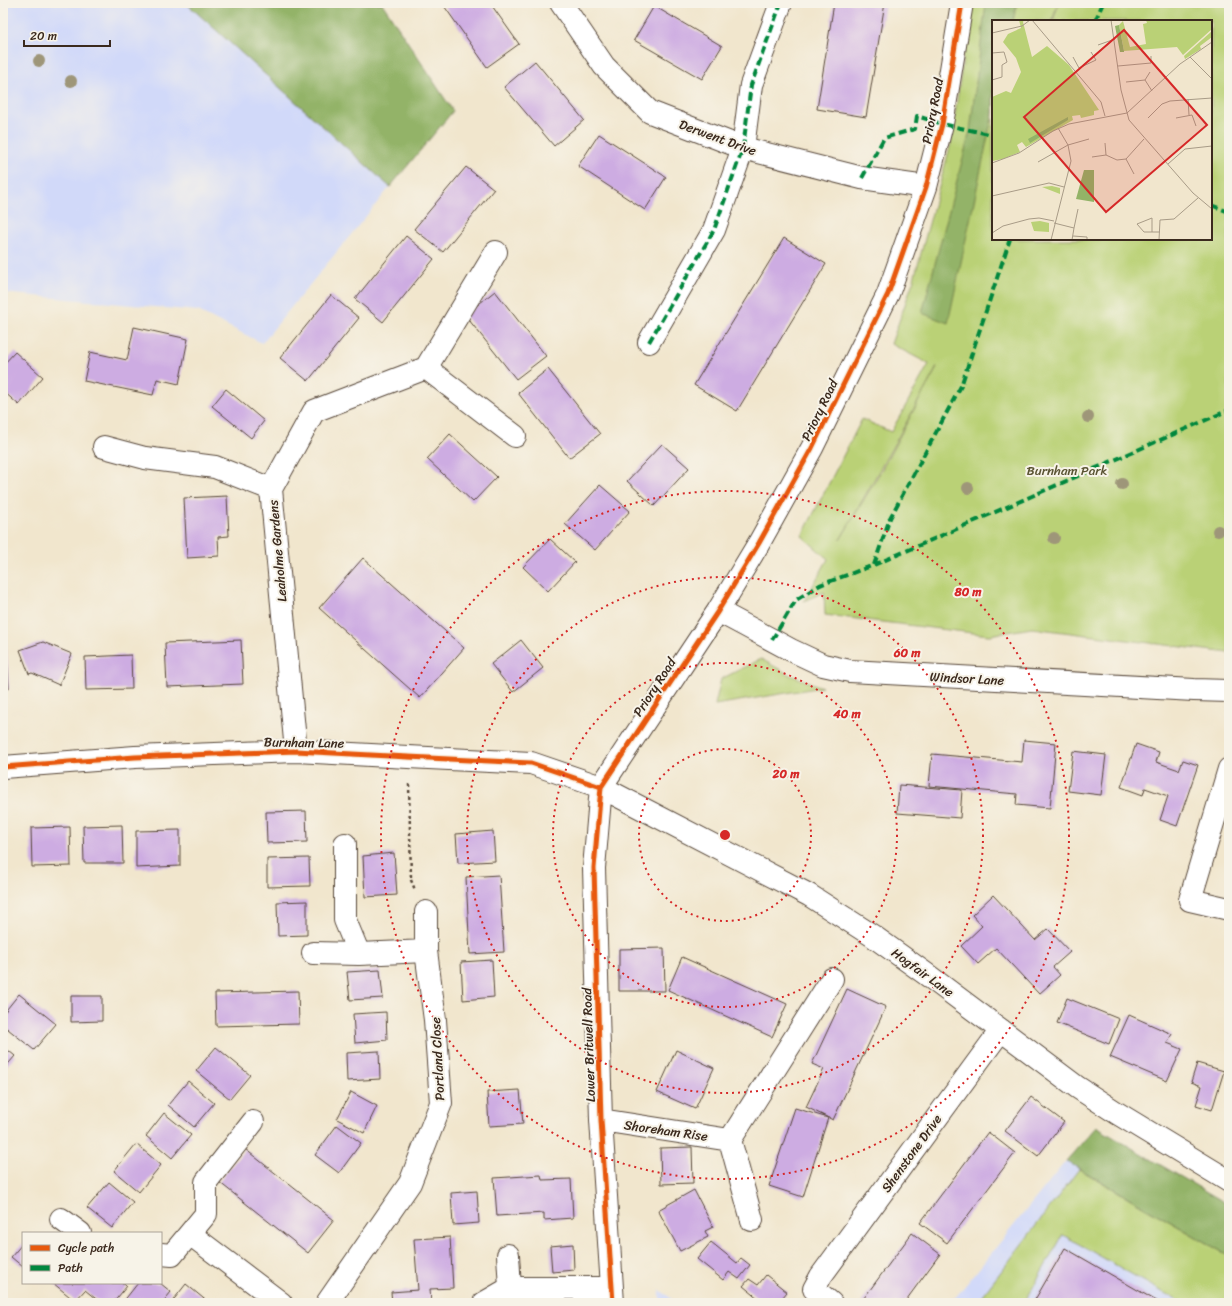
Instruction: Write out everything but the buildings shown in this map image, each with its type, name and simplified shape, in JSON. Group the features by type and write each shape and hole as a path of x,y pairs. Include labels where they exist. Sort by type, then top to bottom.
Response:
{"street":[{"name":"Derwent Drive","path":"561,3 604,66 650,112 743,148 862,178 926,187"},
{"path":"649,342 714,230 743,148 751,85 781,3"},
{"name":"Priory Road","path":"601,787 718,611 759,543 819,434 888,294 926,187 942,124 962,3"},
{"path":"496,252 426,368 515,436"},
{"name":"Leaholme Gardens","path":"296,750 271,489 314,411 426,368"},
{"path":"104,447 145,458 215,467 271,489"},
{"name":"Windsor Lane","path":"718,611 791,650 823,665 850,671 1229,691"},
{"name":"Burnham Lane","path":"3,767 135,757 296,750 408,757 531,762 601,787"},
{"path":"1229,769 1190,900 1229,909"},
{"name":"Hogfair Lane","path":"601,787 803,892 839,914 926,974 1078,1087 1228,1175"},
{"name":"Lower Britwell Road","path":"601,787 594,868 601,1120 612,1295"},
{"path":"344,844 345,920 359,954"},
{"name":"Portland Close","path":"326,1303 410,1183 441,1102 436,1020 426,951 426,912"},
{"path":"313,953 359,954 426,951"},
{"path":"752,1220 730,1140 832,979"},
{"name":"Shenstone Drive","path":"831,1303 814,1289 821,1276 1001,1030"},
{"name":"Shoreham Rise","path":"601,1120 730,1140"},
{"path":"162,1254 172,1255 206,1214 206,1182 253,1122"},
{"path":"61,1219 79,1232"},
{"path":"190,1234 281,1303"},
{"path":"508,1255 510,1288"},
{"path":"484,1303 510,1288 612,1295"}],"path":[{"path":"408,757 411,880 426,912"}],"shaded area":[{"path":"3,3 186,3 390,187 262,343 198,311 3,293"},
{"path":"1096,1127 1229,1205 1229,1303 951,1303 1066,1161"},
{"path":"660,1290 677,1303 660,1303"}],"green space":[{"path":"186,3 382,3 453,111 390,187"},
{"name":"Burnham Park","path":"971,3 1058,3 1052,20 992,20 992,240 1212,240 1212,20 1053,20 1059,3 1229,3 1229,653 1032,628 989,635 825,615 824,592 804,601 828,559 802,536 862,419 891,432 929,364 891,344 914,279 951,143","holes":["925,390 882,469 840,540"]},
{"path":"986,3 1017,3 1013,20 992,20 992,118 948,323 922,313 970,131"},
{"path":"761,659 790,675 822,687 715,705 721,679"},
{"path":"1096,1127 1229,1205 1229,1256 1066,1161"},
{"path":"1079,1169 1229,1256 1229,1303 1182,1303 1063,1235 1024,1303 977,1303"}],"marked path":[{"path":"649,342 714,230 743,148 751,85 781,3"},
{"path":"1095,20 1103,3"},
{"path":"862,178 884,138 915,129 917,116 942,124 992,135"},
{"path":"1212,205 1229,212"},
{"path":"874,565 890,518 961,386 1010,240"},
{"path":"772,640 796,600 820,585 874,565 1229,410"}],"cycle path":[{"path":"613,1303 601,1120 594,868 601,787 718,611 759,543 812,448 888,294 926,187 942,124 962,3"},
{"path":"3,767 135,757 296,751 531,763 601,787"}]}
